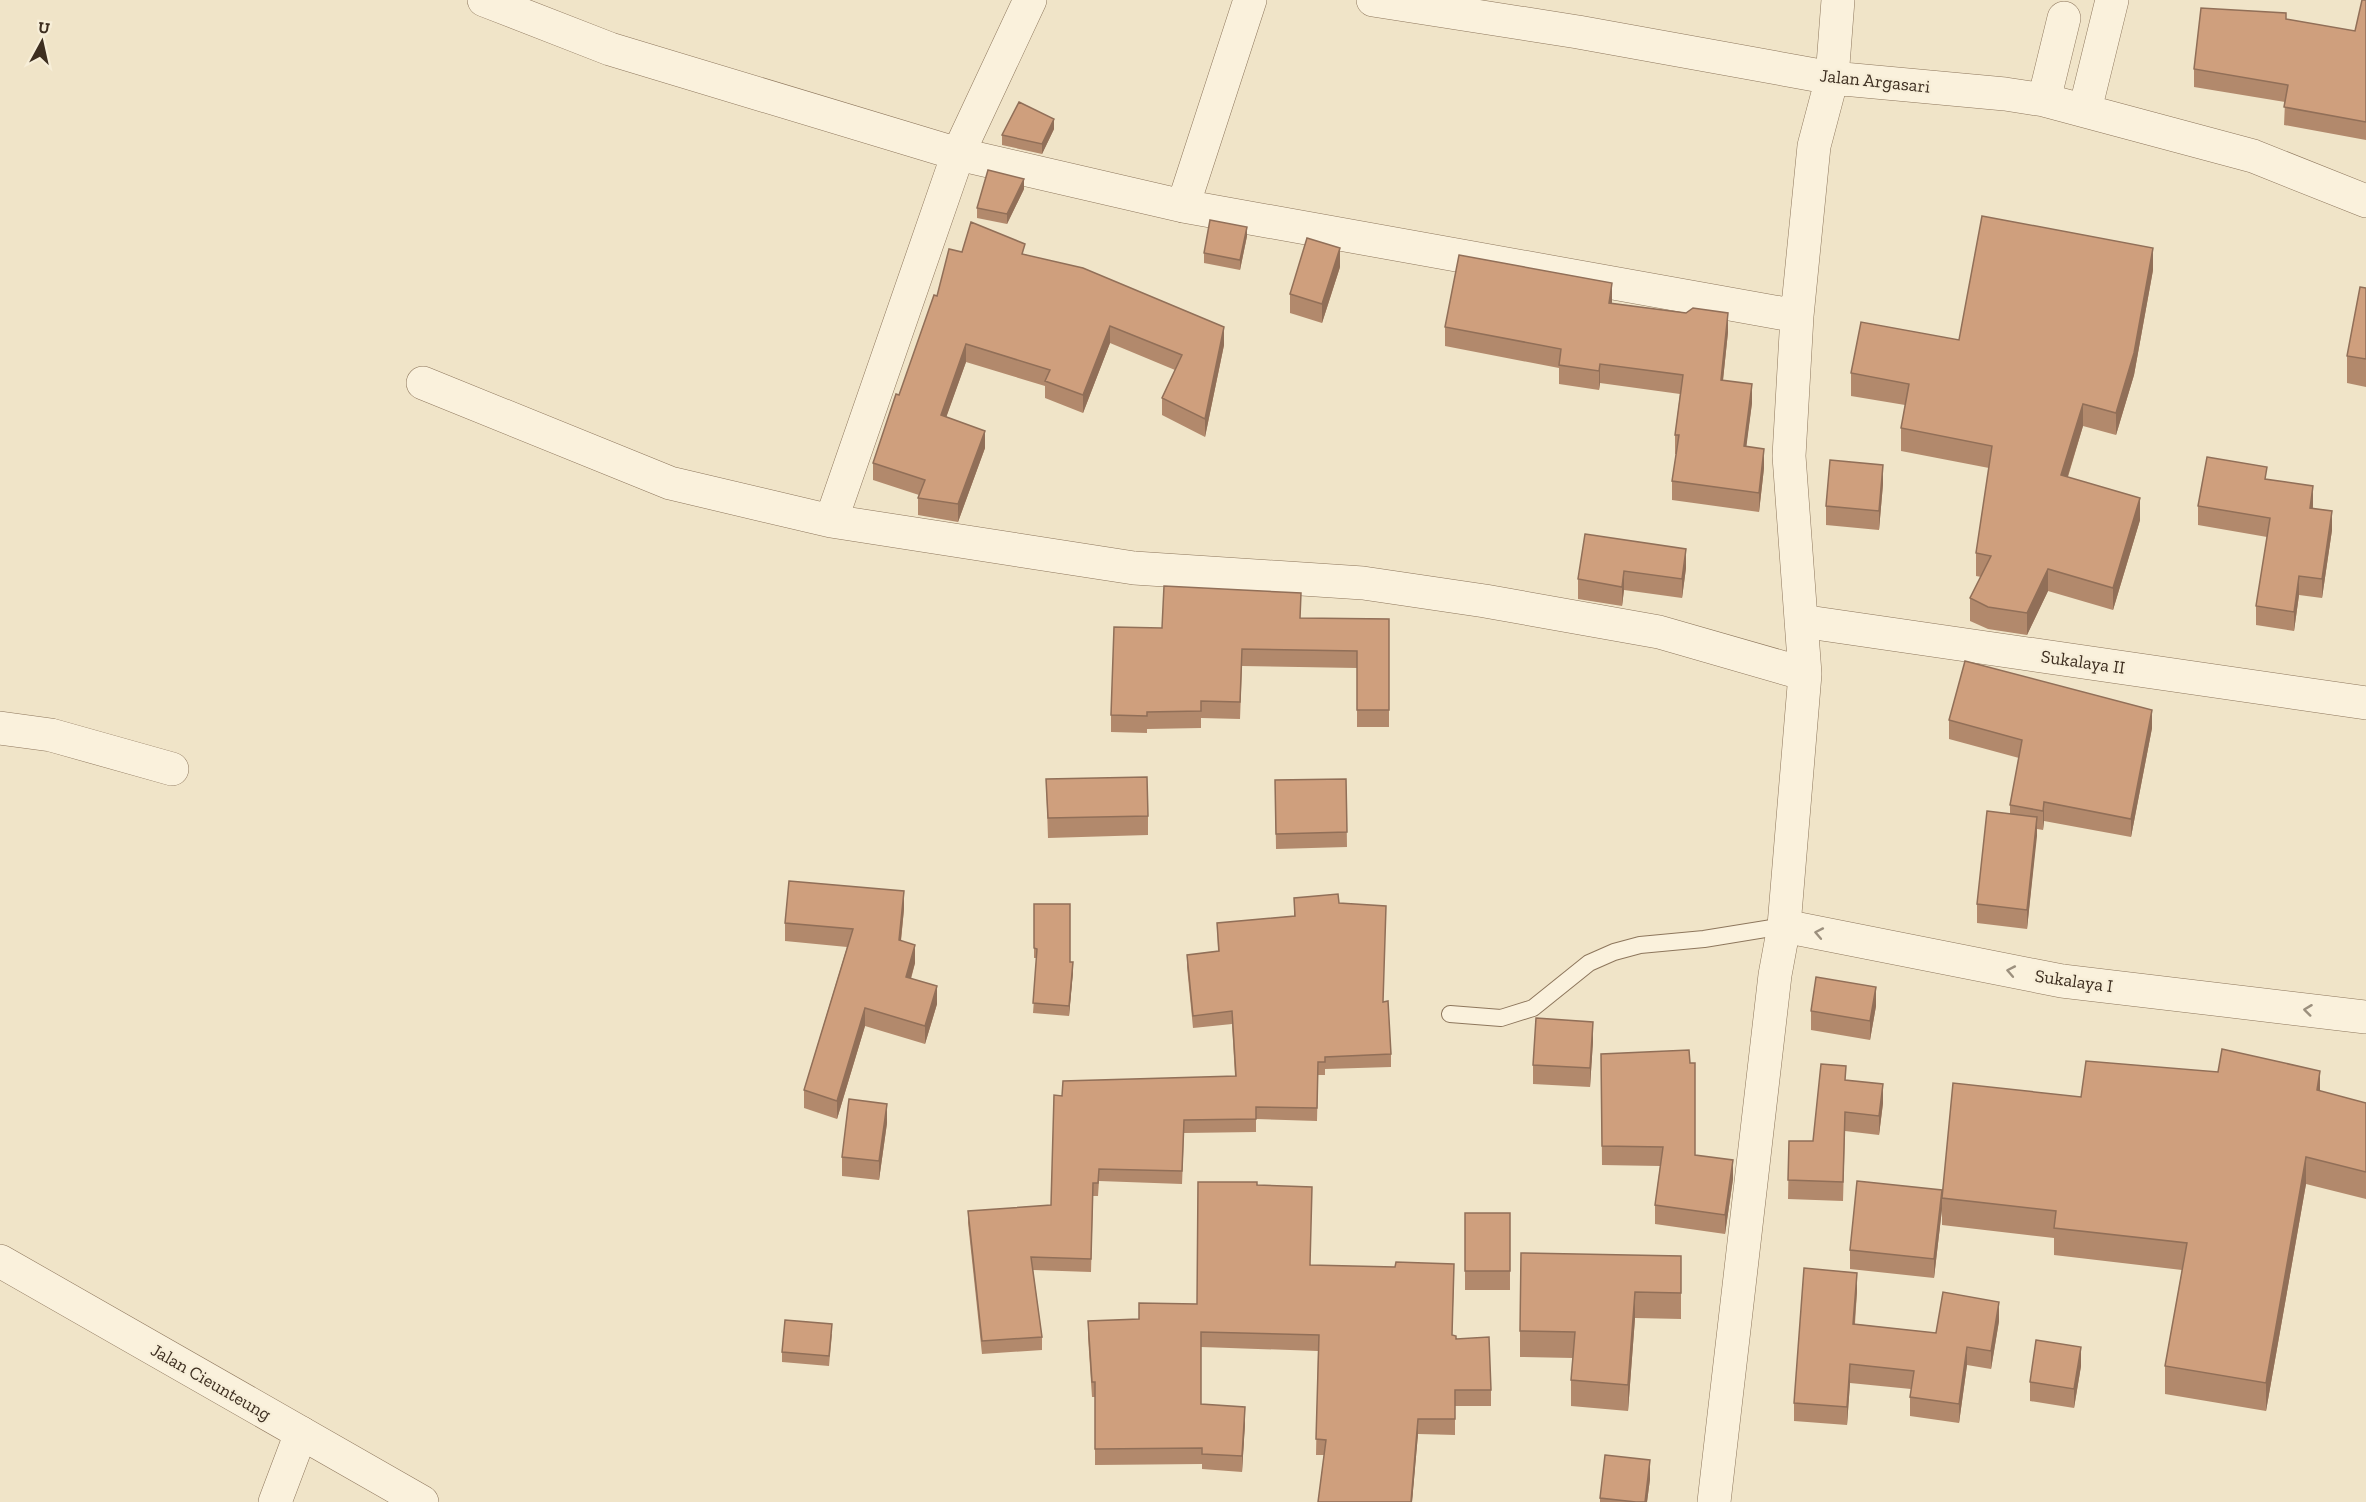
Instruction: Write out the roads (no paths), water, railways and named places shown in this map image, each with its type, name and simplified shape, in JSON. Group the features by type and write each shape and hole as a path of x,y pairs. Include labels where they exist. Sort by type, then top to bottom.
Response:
{"street":[{"path":"484,0 610,49 958,154 1183,206 1797,316"},
{"path":"831,521 958,154 1030,0"},
{"path":"1183,206 1250,0"},
{"name":"Jalan Argasari","path":"1373,0 1578,32 1832,78 2005,94 2044,100 2253,156 2366,201"},
{"path":"1720,1502 1775,975 1784,926 1805,674 1789,456 1797,316 1814,146 1832,78 1838,0"},
{"path":"2085,110 2112,0"},
{"path":"2044,100 2064,18"},
{"path":"423,383 670,483 831,521 1134,568 1364,583 1485,602 1659,632 1805,674"},
{"name":"Sukalaya II","path":"1801,621 2366,703"},
{"path":"0,728 51,735 172,769"},
{"name":"Sukalaya I","path":"1784,926 2062,981 2366,1017"},
{"name":"Jalan Cieunteung","path":"1,1267 423,1502"},
{"path":"275,1502 301,1433"}],"lane":[{"path":"1450,1014 1502,1018 1533,1008 1589,963 1614,952 1640,945 1704,939 1784,926"}]}
